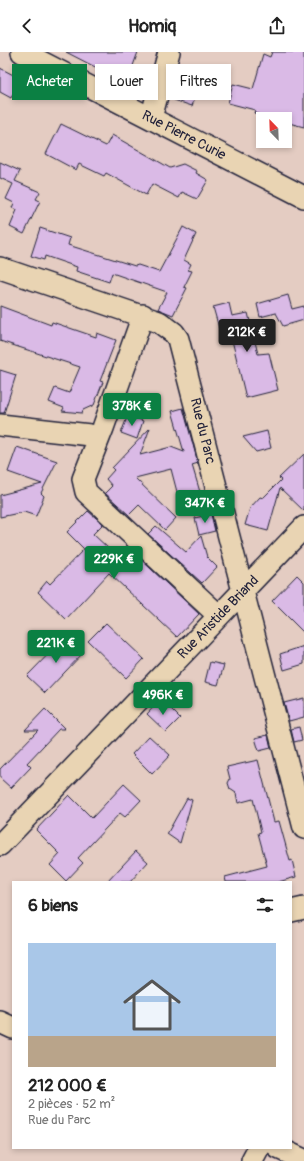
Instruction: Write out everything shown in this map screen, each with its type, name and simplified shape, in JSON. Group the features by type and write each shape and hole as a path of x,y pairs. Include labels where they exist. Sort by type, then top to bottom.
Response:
{"street":[{"name":"Rue Pierre Curie","path":"22,52 304,196"},
{"path":"152,118 170,52"},
{"name":"Rue du Parc","path":"0,268 143,315 167,327 174,333 180,344 304,828"},
{"path":"143,315 83,479 86,492 219,616"},
{"path":"0,425 90,435 99,438"},
{"name":"Rue Aristide Briand","path":"0,845 304,528"},
{"path":"292,911 304,908"},
{"path":"0,1022 12,1028"},
{"path":"252,1161 258,1149"},
{"path":"280,1149 304,1160"}],"building":[{"path":"66,52 138,52 134,64 95,64 95,67"},
{"path":"272,52 304,52 304,127 292,124 292,112 256,112 256,114 254,113 255,110 228,103 229,100 231,100 233,84 253,89 263,54 270,57"},
{"path":"0,68 12,74 12,96 11,98 0,92"},
{"path":"174,100 194,100 192,106"},
{"path":"61,124 106,146 112,135 170,168 183,164 197,171 196,173 208,180 197,199 182,192 179,198 152,184 146,195 106,173 104,176 79,164 76,170 46,154"},
{"path":"0,162 20,171 15,181 40,192 36,199 40,201 24,234 10,227 17,210 12,208 14,203 6,199 13,184 0,178"},
{"path":"183,227 196,234 184,260 191,264 188,270 192,271 184,287 187,288 173,315 158,309 167,292 112,273 109,282 76,271 77,267 45,256 44,260 31,256 40,228 70,238 68,245 159,272"},
{"path":"288,295 292,309 304,306 304,320 283,326 276,313 260,317 257,304"},
{"path":"229,303 232,316 248,313 258,354 269,353 278,390 246,398 231,336 224,337 221,327 219,328 213,307"},
{"path":"0,306 51,325 52,322 96,337 97,333 116,340 100,381 103,382 94,405 83,410 82,413 62,411 64,408 49,402 55,388 69,393 80,367 0,341"},
{"path":"0,370 16,375 4,413 0,413"},
{"path":"183,408 198,463 192,465 200,492 182,511 171,469 135,478 176,518 165,530 139,505 129,515 105,493 112,486 106,479 114,470 112,468 150,428 140,455 171,447 184,452 172,411"},
{"path":"128,415 143,421 137,439 121,433"},
{"path":"267,431 271,448 256,452 243,437"},
{"path":"17,447 57,461 41,493 44,496 36,516 24,512 0,517 0,495 42,484 8,472"},
{"path":"304,454 304,511 280,488 268,531 245,525 250,508 260,497 263,498 281,480 279,478"},
{"path":"88,511 103,524 93,534 124,563 134,553 199,614 177,637 109,573 66,619 38,592 47,581 50,584 84,549 67,532"},
{"path":"211,514 215,531 199,535 195,518"},
{"path":"156,526 186,552 201,536 207,557 217,567 202,583 148,534"},
{"path":"297,575 304,582 304,633 272,601"},
{"path":"106,623 144,659 126,678 88,641"},
{"path":"67,635 84,652 45,693 27,676"},
{"path":"304,646 304,664 284,670 280,654"},
{"path":"210,662 224,665 218,685 205,682"},
{"path":"304,698 304,717 289,721 284,703"},
{"path":"161,699 180,718 166,732 147,714"},
{"path":"45,709 65,729 59,729 27,763 31,767 11,788 0,778 0,769 38,730 25,730"},
{"path":"299,727 302,740 294,742 291,729"},
{"path":"268,735 271,748 259,751 255,738"},
{"path":"149,736 170,755 152,774 132,754"},
{"path":"258,760 274,822 279,821 296,877 282,881 226,881 225,877 267,866 258,833 261,832 253,799 238,803 236,793 230,789 228,783 230,779 227,767"},
{"path":"124,784 141,800 125,817 120,813 78,858 83,863 66,881 50,865 60,854 36,830 69,795 92,818"},
{"path":"187,798 192,800 180,843 167,834"},
{"path":"136,851 148,862 131,881 108,881"}]}
